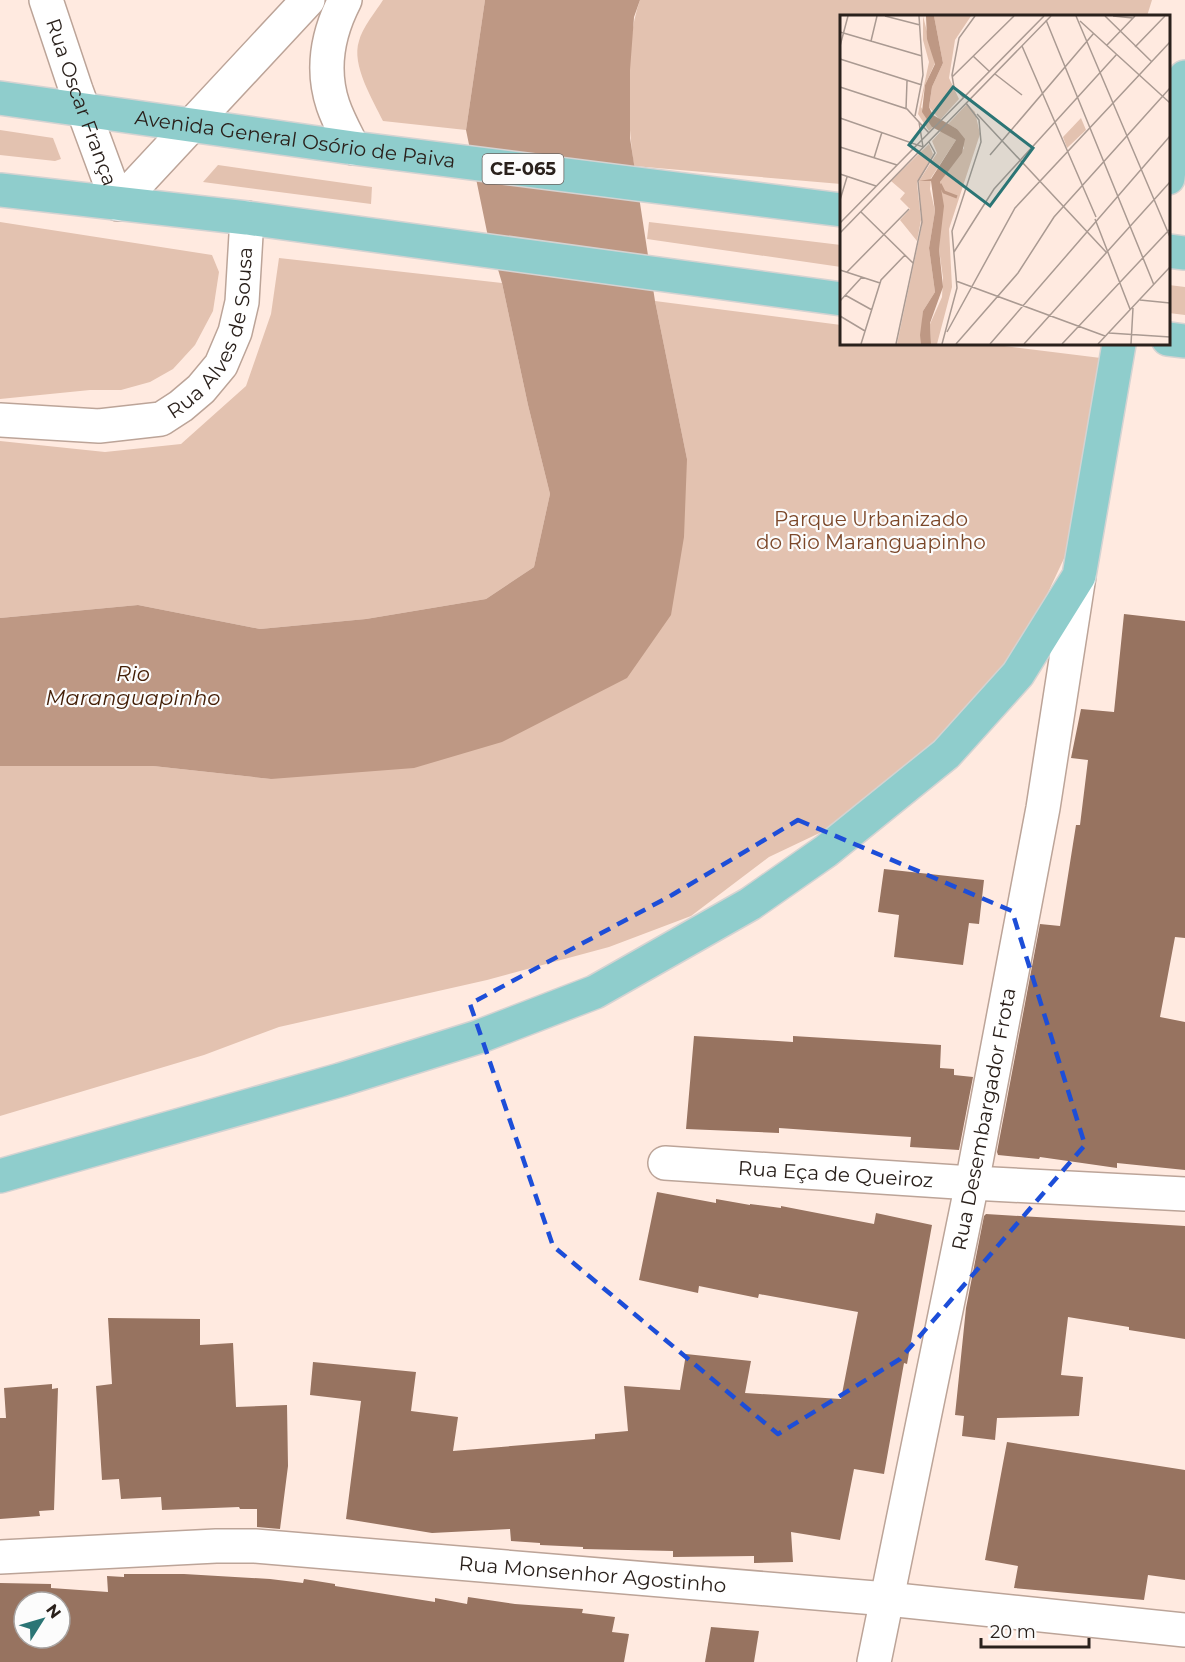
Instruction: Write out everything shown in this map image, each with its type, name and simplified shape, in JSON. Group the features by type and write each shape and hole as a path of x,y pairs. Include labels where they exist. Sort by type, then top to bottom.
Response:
{"main road":[{"path":"1170,160 1175,115 1185,77"},
{"name":"Avenida General Osório de Paiva","path":"0,98 353,148 840,210"},
{"path":"0,190 247,218 840,299"},
{"path":"1170,251 1185,253"},
{"path":"1170,339 1185,341"},
{"path":"0,1176 340,1080 457,1044 595,992 750,904 826,851 946,754 1018,674 1078,576 1119,345"}],"street":[{"name":"Rua Oscar França","path":"46,0 118,204"},
{"path":"118,204 308,0"},
{"path":"345,0 327,48 327,75 333,105 353,148"},
{"name":"Rua Alves de Sousa","path":"0,420 99,426 161,418 181,406 201,389 220,364 235,332 242,302 247,218"},
{"name":"Rua Desembargador Frota","path":"874,1662 972,1183 1043,808 1078,576"},
{"name":"Rua Eça de Queiroz","path":"665,1163 1185,1194"},
{"name":"Rua Monsenhor Agostinho","path":"0,1557 255,1546 886,1599 1185,1630"}],"highlighted area":[{"path":"798,820 1012,911 1085,1145 900,1359 778,1434 553,1246 470,1004 672,895"}],"green space":[{"path":"383,0 485,0 466,130 383,121 364,82 357,50 363,31"},
{"path":"640,0 1152,0 1147,15 840,15 840,184 634,166 628,82 631,38"},
{"path":"0,130 53,138 61,159 55,161 0,155"},
{"path":"218,165 372,187 371,204 203,182"},
{"path":"0,222 212,255 219,272 213,311 195,345 173,369 150,382 121,390 90,390 0,399"},
{"path":"649,222 840,245 840,267 647,239"},
{"path":"279,258 502,283 550,494 534,567 486,599 366,619 260,629 138,605 0,618 0,441 105,452 181,444 246,386 271,314"},
{"path":"1170,285 1185,287 1185,315 1170,313"},
{"name":"Parque Urbanizado do Rio Maranguapinho","path":"655,301 840,325 840,345 996,345 1109,359 1076,533 1012,669 915,765 851,818 769,857 691,916 609,947 487,980 279,1027 204,1055 0,1116 0,766 153,766 271,779 687,459"}],"water":[{"name":"Rio Maranguapinho","path":"485,0 640,0 634,17 630,70 630,138 655,301 687,459 684,537 671,615 627,678 502,742 414,768 271,779 153,766 0,766 0,618 138,605 260,629 366,619 486,599 534,567 550,494 502,283 487,232 466,130"}],"building":[{"path":"1124,614 1185,621 1185,938 1175,937 1160,1017 1185,1022 1185,1170 1117,1163 1117,1168 1040,1157 1039,1159 998,1155 997,1152 1040,924 1060,926 1076,825 1080,825 1088,760 1071,758 1081,709 1114,712"},
{"path":"884,869 984,880 979,924 969,923 963,965 894,957 899,915 878,912"},
{"path":"694,1036 793,1042 793,1036 941,1045 940,1068 954,1069 954,1075 973,1077 959,1150 910,1147 911,1137 779,1128 779,1133 686,1129"},
{"path":"657,1192 716,1203 716,1199 750,1205 781,1208 781,1206 874,1224 876,1213 932,1225 884,1474 854,1469 840,1540 791,1532 793,1562 754,1563 754,1556 673,1557 673,1551 583,1549 583,1547 511,1541 510,1529 432,1533 346,1519 361,1401 310,1395 313,1362 416,1372 411,1411 458,1417 453,1451 595,1439 595,1434 628,1431 624,1386 680,1390 686,1354 751,1361 745,1393 841,1399 858,1312 759,1294 758,1298 699,1286 698,1293 639,1280"},
{"path":"986,1214 1185,1226 1185,1339 1068,1317 1061,1375 1083,1377 1079,1416 997,1418 995,1440 962,1436 964,1416 955,1415 966,1308"},
{"path":"108,1318 200,1319 200,1345 233,1343 236,1407 287,1405 288,1466 280,1529 257,1527 257,1509 240,1509 239,1507 162,1510 161,1497 121,1499 119,1479 102,1480 96,1386 112,1384"},
{"path":"52,1384 52,1389 58,1388 54,1510 39,1511 40,1516 0,1519 0,1418 6,1418 4,1388"},
{"path":"1007,1442 1185,1470 1185,1580 1148,1575 1144,1600 1014,1588 1018,1566 985,1560"},
{"path":"184,1574 303,1583 304,1579 435,1602 435,1598 467,1604 468,1597 515,1604 583,1609 582,1613 615,1617 612,1632 629,1634 624,1662 0,1662 0,1583 51,1584 51,1588 108,1592 107,1576"},
{"path":"711,1627 759,1631 754,1662 705,1662"}]}
